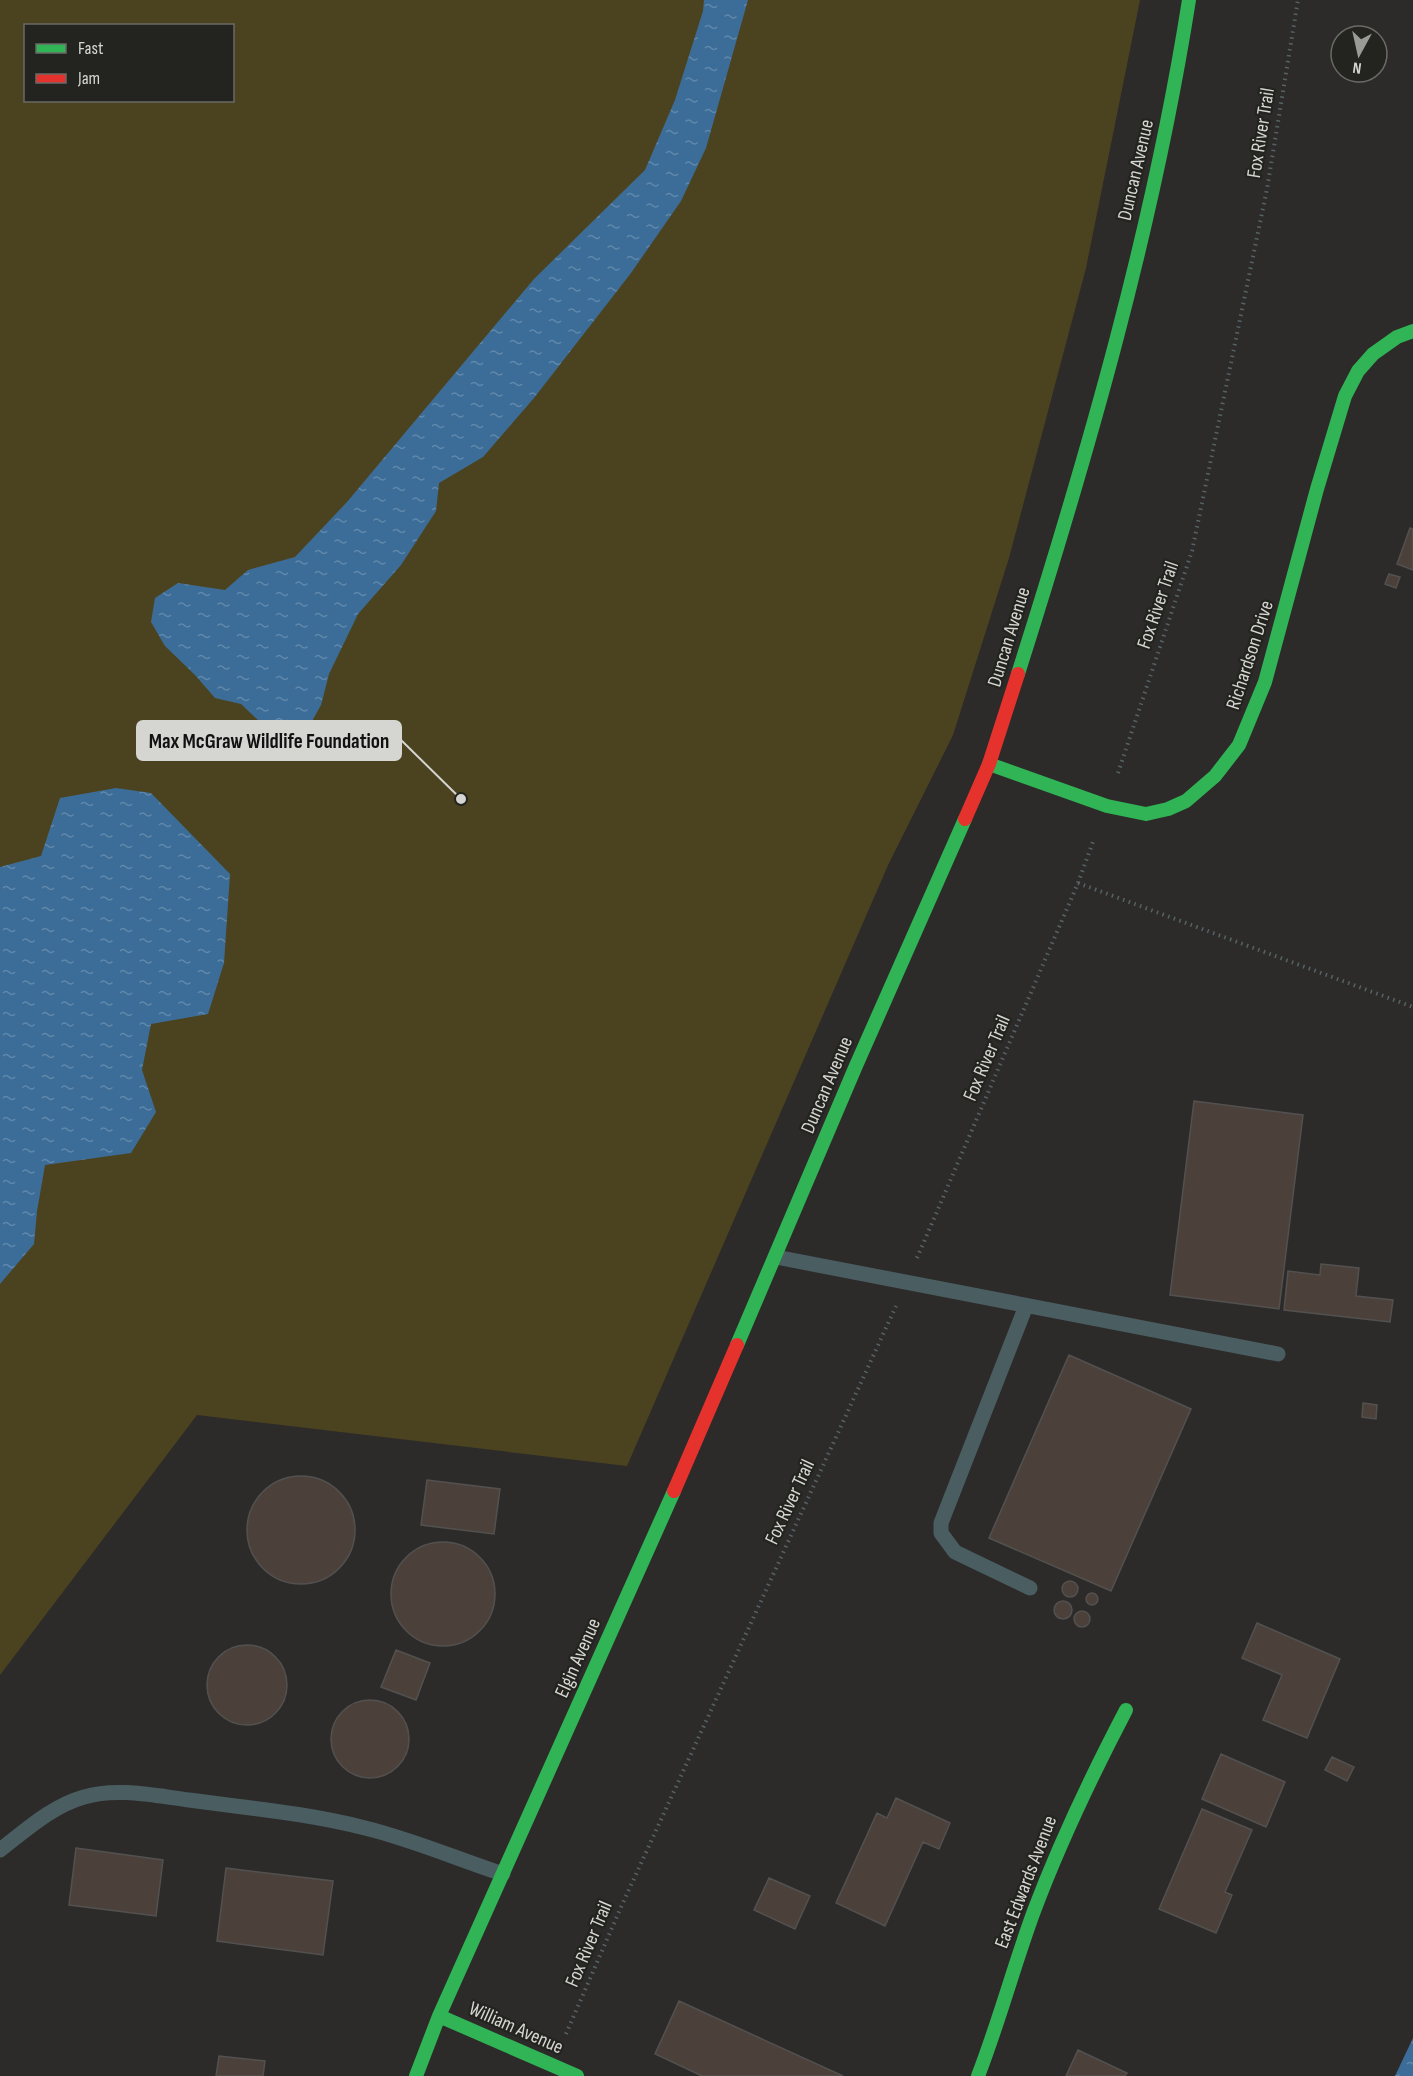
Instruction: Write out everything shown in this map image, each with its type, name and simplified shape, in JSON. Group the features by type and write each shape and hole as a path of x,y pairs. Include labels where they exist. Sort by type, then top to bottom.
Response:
{"street":[{"name":"Duncan Avenue","path":"776,1257 864,1047 989,764 1066,518 1126,305 1175,89 1189,0"},
{"name":"Richardson Drive","path":"989,764 1107,806 1146,813 1168,809 1194,795 1215,776 1231,758 1250,721 1268,674 1317,489 1345,396 1358,371 1373,354 1397,337 1413,331"},
{"name":"Elgin Avenue","path":"416,2076 439,2016 776,1257"},
{"name":"East Edwards Avenue","path":"978,2076 1023,1940 1047,1877 1073,1814 1126,1710"},
{"name":"William Avenue","path":"439,2016 577,2076"}],"lane":[{"path":"776,1257 1278,1354"},
{"path":"1026,1306 941,1523 941,1533 955,1552 1030,1588"},
{"path":"0,1850 43,1817 76,1800 99,1794 134,1794 273,1811 358,1826 503,1874"}],"path":[{"name":"Fox River Trail","path":"553,2065 621,1907 907,1283 1078,884 1107,806 1192,550 1267,189 1298,0"},
{"path":"1078,884 1413,1007"}],"shaded area":[{"path":"0,0 1140,0 1086,268 1009,558 953,735 889,863 627,1466 197,1415 0,1675"}],"water":[{"path":"704,0 748,0 706,148 681,201 631,273 534,398 483,457 439,483 436,511 401,565 358,614 329,674 321,705 302,739 279,740 241,704 215,698 165,646 151,622 155,598 178,583 225,590 248,570 295,557 347,502 534,279 645,170 675,100 703,11"},
{"path":"116,788 151,793 230,874 224,963 208,1014 151,1024 142,1070 156,1112 131,1153 45,1165 34,1244 0,1284 0,867 41,856 60,798"},
{"path":"1413,2038 1413,2076 1395,2076"}],"building":[{"path":"1410,528 1413,529 1413,570 1397,564"},
{"path":"1389,574 1400,577 1396,588 1385,584"},
{"path":"1194,1101 1303,1115 1279,1309 1170,1295"},
{"path":"1321,1264 1359,1268 1356,1296 1393,1300 1390,1322 1284,1310 1288,1271 1320,1275"},
{"path":"1069,1355 1191,1409 1111,1591 989,1538"},
{"path":"1363,1403 1377,1405 1376,1419 1362,1417"},
{"path":"301,1476 322,1480 339,1492 351,1509 355,1530 351,1551 339,1568 322,1580 301,1584 280,1580 263,1568 251,1551 247,1530 251,1509 263,1492 280,1480"},
{"path":"427,1480 500,1489 494,1534 421,1525"},
{"path":"443,1542 463,1546 480,1557 491,1574 495,1594 491,1614 480,1631 463,1642 443,1646 423,1642 406,1631 395,1614 391,1594 395,1574 406,1557 423,1546"},
{"path":"1070,1581 1076,1583 1078,1589 1076,1595 1070,1597 1064,1595 1062,1589 1064,1583"},
{"path":"1094,1593 1098,1599 1094,1605 1090,1605 1086,1597"},
{"path":"1059,1601 1067,1601 1072,1606 1070,1617 1059,1619 1054,1614 1054,1606"},
{"path":"1082,1611 1090,1619 1082,1627 1074,1619"},
{"path":"1257,1623 1340,1659 1307,1738 1263,1720 1282,1675 1242,1658"},
{"path":"247,1645 262,1648 275,1657 284,1670 287,1685 284,1700 275,1713 262,1722 247,1725 232,1722 219,1713 210,1700 207,1685 210,1670 219,1657 232,1648"},
{"path":"396,1650 430,1663 416,1700 381,1687"},
{"path":"370,1700 385,1703 398,1711 406,1724 409,1739 406,1754 398,1767 385,1775 370,1778 355,1775 342,1767 334,1754 331,1739 334,1724 342,1711 355,1703"},
{"path":"1221,1754 1285,1782 1266,1827 1202,1799"},
{"path":"1332,1757 1354,1767 1347,1781 1325,1770"},
{"path":"896,1798 950,1823 939,1849 923,1842 885,1926 836,1903 877,1813 887,1818"},
{"path":"1202,1809 1252,1830 1225,1892 1232,1895 1216,1933 1159,1909"},
{"path":"76,1848 163,1860 156,1916 69,1905"},
{"path":"226,1868 333,1881 323,1955 217,1941"},
{"path":"769,1878 810,1896 795,1929 754,1910"},
{"path":"679,2001 843,2076 702,2076 655,2054"},
{"path":"1078,2050 1127,2073 1125,2076 1066,2076"},
{"path":"219,2056 265,2061 263,2076 216,2076"}],"traffic: fast":[{"path":"1018,674 1069,508 1138,256 1174,86 1189,0"},
{"path":"989,764 1107,806 1146,814 1168,809 1186,801 1215,776 1239,745 1265,682 1317,489 1345,396 1358,371 1373,354 1397,337 1413,331"},
{"path":"737,1345 855,1068 965,819"},
{"path":"416,2076 439,2016 674,1491"},
{"path":"978,2076 1044,1885 1077,1809 1126,1710"},
{"path":"439,2016 577,2076"}],"traffic: jam":[{"path":"965,819 989,764 1018,674"},
{"path":"674,1491 737,1345"}],"place":[{"name":"Max McGraw Wildlife Foundation","path":"461,799"}]}
